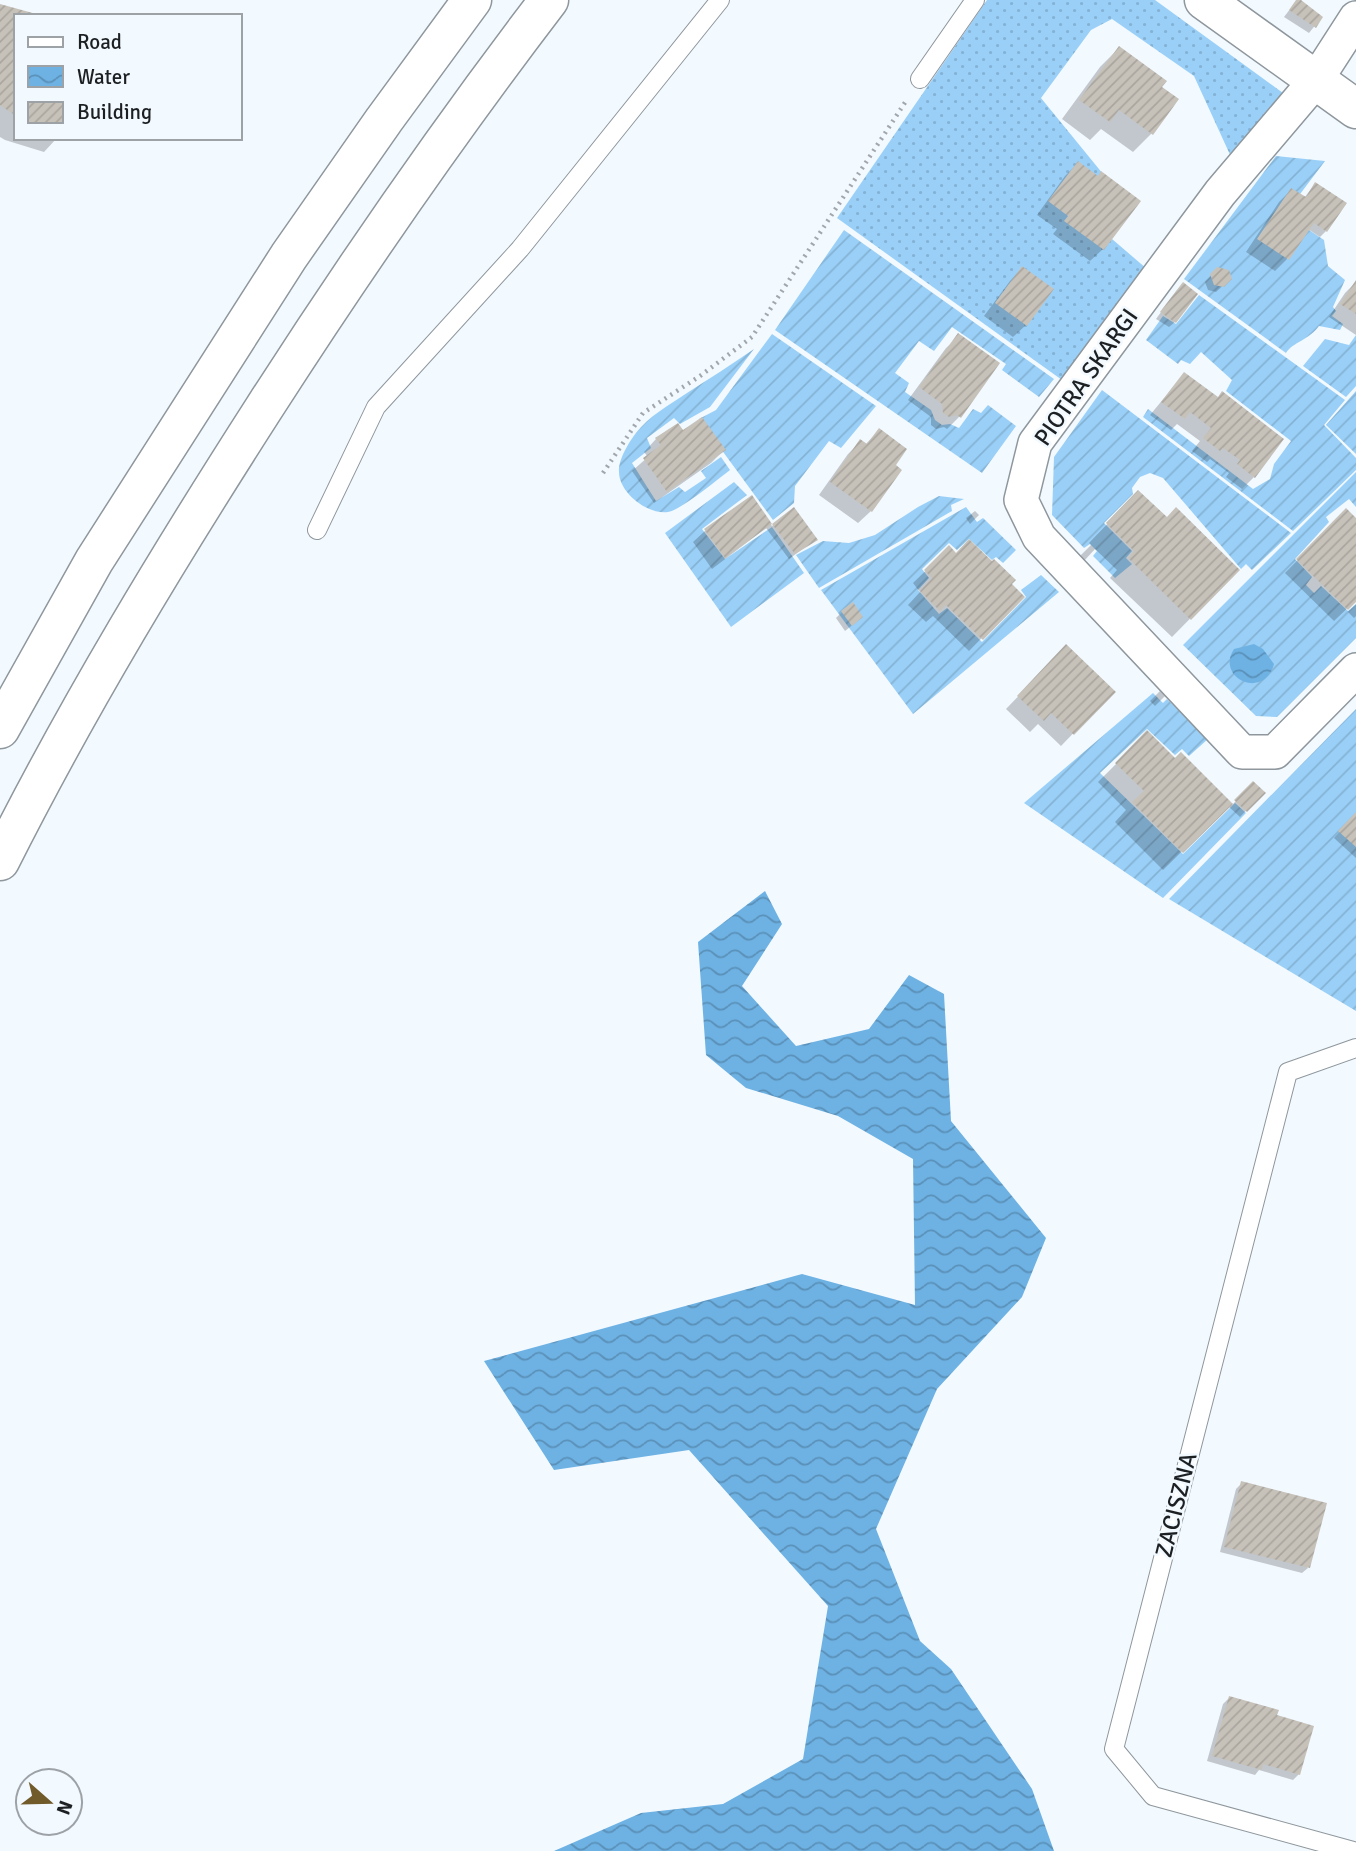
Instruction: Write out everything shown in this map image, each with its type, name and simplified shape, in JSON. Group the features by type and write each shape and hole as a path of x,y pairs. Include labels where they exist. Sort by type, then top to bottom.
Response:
{"main road":[{"path":"0,729 94,561 289,256 472,0"},
{"path":"0,861 71,725 174,549 384,225 549,0"},
{"path":"1204,0 1356,109"}],"street":[{"name":"PIOTRA SKARGI","path":"1356,18 1316,80 1220,193 1035,443 1021,500 1039,537 1242,752 1275,752 1356,670"}],"lane":[{"path":"317,530 376,407 520,249 720,0"},
{"path":"920,79 975,0"},
{"name":"ZACISZNA","path":"1353,1851 1153,1796 1114,1749 1287,1072 1356,1048"}],"path":[{"path":"603,473 643,413 700,376 752,337 920,79"}],"shaded area":[{"path":"987,0 1155,0 1283,93 1232,159 1194,76 1112,19 1091,30 1041,98 1112,185 1098,227 1147,269 1062,380 837,218"},
{"path":"1276,156 1325,161 1285,214 1324,240 1328,266 1345,280 1333,307 1336,311 1332,316 1343,324 1340,330 1319,326 1286,353 1184,279"},
{"path":"844,230 1054,379 1039,397 1002,370 1006,364 952,327 934,351 919,341 895,373 909,383 905,392 931,410 935,420 942,425 950,424 959,428 973,409 981,413 988,405 1016,426 982,473 775,330"},
{"path":"1199,295 1345,400 1324,425 1356,458 1356,470 1293,531 1143,417 1148,409 1253,489 1270,479 1274,464 1291,441 1226,391 1232,380 1201,352 1190,364 1181,360 1178,364 1146,340 1163,316 1176,324"},
{"path":"772,334 876,406 841,448 829,441 795,486 794,503 773,520 699,419 716,410"},
{"path":"1356,335 1356,386 1346,397 1303,366 1325,339 1349,345"},
{"path":"754,349 710,407 680,424 674,418 647,438 651,448 632,463 656,501 679,487 685,492 706,478 701,471 721,457 730,470 690,500 668,512 652,510 636,501 620,480 619,467 627,446 636,433 660,411"},
{"path":"1102,390 1291,533 1252,570 1246,564 1241,569 1163,478 1150,473 1140,477 1132,488 1133,494 1104,523 1132,551 1126,558 1132,564 1115,578 1093,556 1097,551 1090,544 1084,548 1052,515 1054,457"},
{"path":"1356,391 1356,454 1326,425"},
{"path":"1356,472 1356,507 1349,499 1326,517 1329,522 1295,559 1312,577 1306,585 1314,593 1321,586 1348,611 1356,604 1356,638 1277,717 1256,716 1183,645"},
{"path":"734,482 747,495 702,529 725,559 772,527 804,573 731,627 665,533"},
{"path":"939,496 964,499 951,505 952,511 819,588 796,555 823,541 849,543 875,535"},
{"path":"966,507 977,522 983,518 1016,550 1003,563 996,557 992,560 969,539 957,550 949,543 922,569 929,578 918,590 939,614 947,608 982,642 1026,597 1021,590 1041,575 1059,592 913,714 821,590"},
{"path":"1153,693 1163,703 1167,699 1208,739 1189,756 1182,749 1175,755 1147,729 1100,773 1183,854 1235,803 1246,813 1163,898 1024,803"},
{"path":"1356,709 1356,1011 1169,899"}],"water":[{"path":"1254,644 1263,649 1274,664 1269,675 1252,683 1236,676 1231,669 1230,659 1234,649"},
{"path":"765,891 782,924 742,986 796,1046 869,1029 909,975 944,994 951,1121 1046,1238 1022,1297 937,1389 876,1529 920,1641 951,1669 1032,1789 1054,1851 554,1851 641,1813 723,1804 803,1759 828,1606 689,1450 554,1470 484,1361 802,1274 915,1305 913,1159 838,1116 746,1088 706,1055 698,942"}],"building":[{"path":"1296,0 1301,0 1323,17 1316,28 1289,10"},
{"path":"0,4 36,14 14,14 14,115 0,105"},
{"path":"1119,46 1167,81 1162,87 1179,99 1153,135 1119,110 1110,122 1079,100"},
{"path":"1078,161 1098,176 1101,171 1141,201 1104,250 1064,221 1068,216 1048,201"},
{"path":"1315,182 1347,203 1327,232 1314,223 1289,260 1257,239 1291,188 1306,197"},
{"path":"1022,266 1054,289 1027,326 995,303"},
{"path":"1217,267 1229,270 1232,279 1224,287 1214,285 1210,274"},
{"path":"1356,280 1356,314 1340,304"},
{"path":"1183,282 1198,294 1176,323 1160,312"},
{"path":"958,333 1000,363 961,418 957,415 949,417 943,413 942,404 919,387"},
{"path":"1184,372 1218,397 1222,391 1284,439 1255,478 1237,464 1240,460 1223,448 1220,451 1203,438 1211,428 1190,412 1185,419 1161,402"},
{"path":"702,417 726,450 667,492 643,458 661,445 655,438 678,423 683,430"},
{"path":"879,428 907,449 896,465 902,470 872,512 830,482 860,439 867,444"},
{"path":"1138,490 1167,517 1176,507 1240,570 1191,620 1128,558 1134,551 1106,523"},
{"path":"752,495 772,524 725,558 704,529"},
{"path":"794,507 818,540 795,554 772,524"},
{"path":"1346,508 1356,518 1356,602 1348,610 1296,559"},
{"path":"969,539 1016,580 1012,584 1025,597 983,640 946,605 940,611 920,591 932,578 924,570 949,545 956,553"},
{"path":"853,602 863,617 852,626 841,611"},
{"path":"1066,644 1116,692 1074,735 1051,713 1044,721 1017,696"},
{"path":"1147,730 1175,758 1181,752 1233,804 1183,853 1132,802 1144,791 1115,763"},
{"path":"1253,781 1266,793 1247,812 1234,800"},
{"path":"1356,812 1356,847 1338,831"},
{"path":"1241,1481 1327,1503 1310,1568 1224,1547"},
{"path":"1229,1696 1279,1710 1277,1715 1314,1726 1300,1775 1263,1764 1262,1770 1212,1756"}]}
